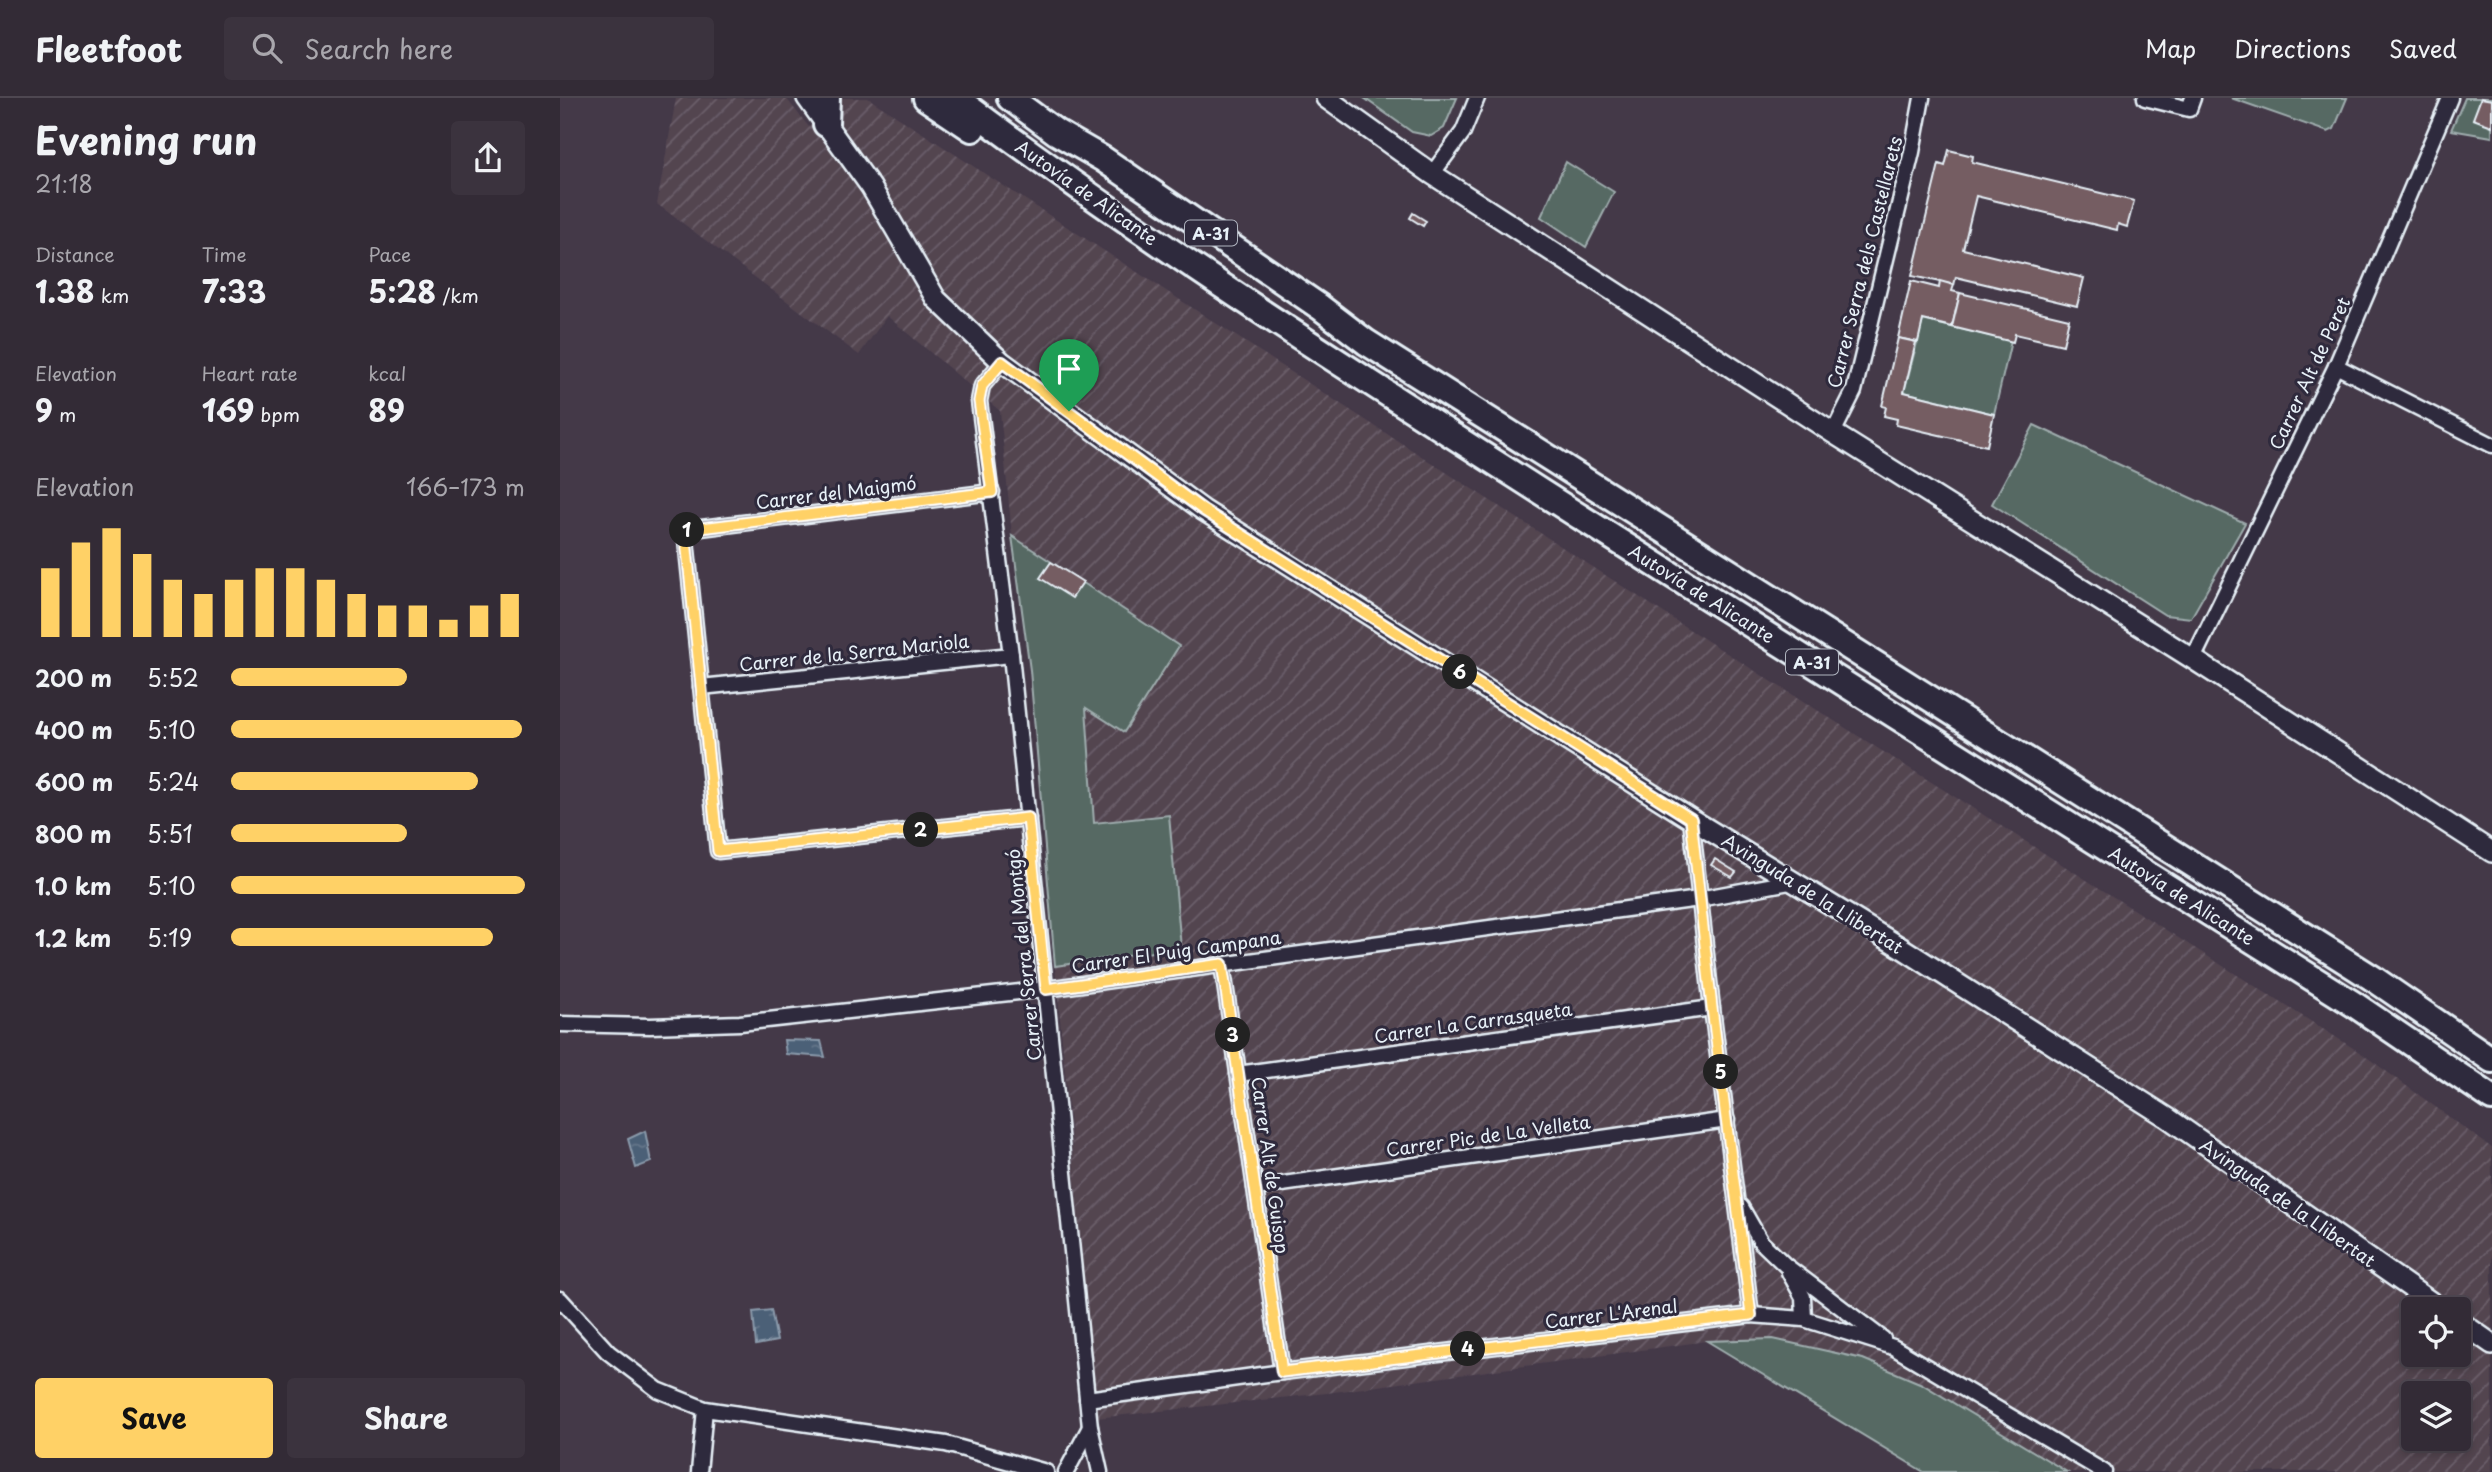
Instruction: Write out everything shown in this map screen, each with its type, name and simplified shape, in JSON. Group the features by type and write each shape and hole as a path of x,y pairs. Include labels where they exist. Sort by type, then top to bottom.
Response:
{"highway":[{"path":"826,124 827,98"},
{"path":"926,98 990,141 1032,155"},
{"name":"Autovía de Alicante","path":"956,98 1032,155 1372,385 2355,1004 2492,1098"},
{"name":"Autovía de Alicante","path":"1010,98 1056,132 1103,159 1320,307 1366,342 2305,934 2492,1060"},
{"path":"1037,98 1075,127 1103,159"}],"street":[{"name":"Avinguda de la Llibertat","path":"807,98 871,187 936,299 1002,362 1203,510 2168,1118 2424,1297"},
{"path":"1325,98 1432,174 1833,433 2193,659 2492,852"},
{"path":"1432,174 1462,132 1477,98"},
{"name":"Carrer Serra dels Castellarets","path":"1833,433 1854,391 1912,152 1922,98"},
{"path":"2145,98 2189,109 2193,98"},
{"name":"Carrer Alt de Peret","path":"2193,659 2336,366 2450,98"},
{"name":"Carrer Serra del Montgó","path":"1002,362 982,386 979,401 1011,655 1090,1427 1100,1472"},
{"path":"2336,366 2492,445"},
{"name":"Carrer del Maigmó","path":"701,687 685,530 992,492"},
{"name":"Carrer de la Serra Mariola","path":"701,687 1011,655"},
{"path":"701,687 718,851 1028,818"},
{"path":"1691,819 1751,1315"},
{"name":"Carrer El Puig Campana","path":"560,1024 650,1026 740,1023 1046,989 1699,899 1794,881"},
{"name":"Carrer Alt de Guisop","path":"1222,964 1282,1372"},
{"name":"Carrer La Carrasqueta","path":"1238,1074 1712,1008"},
{"name":"Carrer Pic de La Velleta","path":"1255,1188 1727,1120"},
{"path":"1737,1200 1761,1242 1785,1265 1893,1347"},
{"path":"1785,1265 1803,1297 1804,1319"},
{"path":"560,1299 608,1352 657,1390 705,1409 946,1444 1046,1472"},
{"name":"Carrer L'Arenal","path":"1087,1399 1282,1372 1751,1315 1804,1319 1893,1347 2104,1472"},
{"path":"2471,1329 2492,1344"},
{"path":"699,1472 705,1409"},
{"path":"1066,1472 1090,1427"}],"shaded area":[{"path":"676,98 786,98 809,127 837,98 868,98 1687,628 2361,1053 2492,1148 2492,1472 2067,1472 1922,1384 1863,1359 1773,1339 1707,1341 1327,1393 1097,1418 1055,966 1181,948 1169,815 1094,823 1086,707 1179,646 1012,536 1000,411 887,316 859,355 657,204"}],"green space":[{"path":"1364,98 1457,98 1444,128 1431,136 1412,132"},
{"path":"2231,98 2347,98 2334,129 2328,132"},
{"path":"2465,98 2492,98 2492,137 2451,130"},
{"path":"1566,162 1614,192 1586,247 1541,217"},
{"path":"1923,320 2011,341 1994,414 1904,392"},
{"path":"2034,425 2245,523 2191,618 2165,615 1992,504"},
{"path":"1012,536 1179,646 1124,732 1086,708 1094,823 1169,815 1181,948 1055,966 1030,670"},
{"path":"1773,1339 1863,1359 1922,1384 2067,1472 1924,1472 1707,1341"}],"water":[{"path":"784,1040 821,1041 825,1057 786,1054"},
{"path":"645,1131 651,1162 636,1168 628,1139"},
{"path":"771,1310 777,1341 756,1345 753,1312"}],"building":[{"path":"2481,98 2492,100 2492,126 2473,119"},
{"path":"1949,150 1973,156 1972,162 2134,201 2127,227 2118,224 2117,230 1976,196 1963,249 2084,278 2077,306 1956,277 1954,285 1912,276 1939,164 1945,166"},
{"path":"1413,213 1426,221 1423,226 1410,218"},
{"path":"1911,281 1939,288 1940,281 1954,285 1952,291 1960,293 1952,327 1923,320 1918,342 1898,338"},
{"path":"1960,293 2069,319 2063,345 2015,334 2013,342 1952,327"},
{"path":"1898,338 1916,342 1904,392 1994,414 1987,446 1896,425 1897,419 1884,416 1886,407 1882,406"},
{"path":"1051,562 1083,582 1072,598 1040,578"},
{"path":"1715,859 1736,872 1732,877 1711,865"}],"route":[{"path":"1002,362 1069,411 1203,510 1691,819 1751,1315 1282,1372 1222,964 1046,989 1028,818 718,851 685,530 992,492 979,401 982,386 1002,362"}]}
